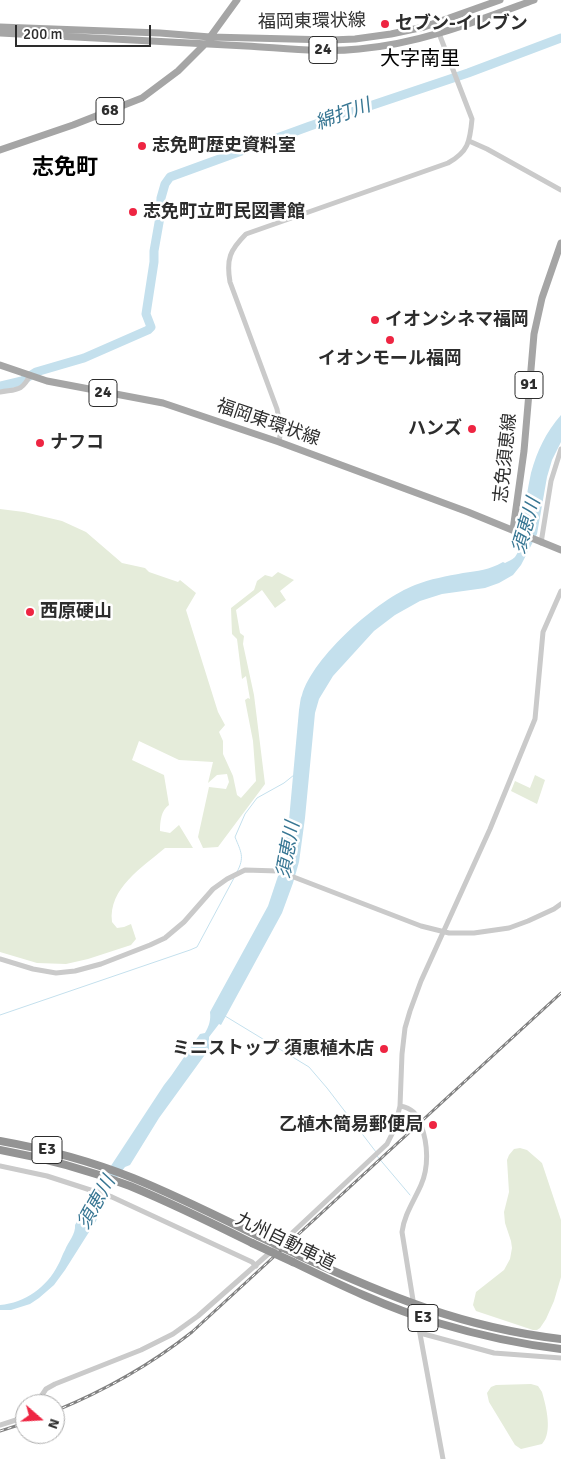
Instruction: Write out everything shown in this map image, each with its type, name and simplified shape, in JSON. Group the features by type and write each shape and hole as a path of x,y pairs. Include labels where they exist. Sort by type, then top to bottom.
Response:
{"highway":[{"name":"九州自動車道","path":"0,1141 49,1151 93,1163 134,1178 296,1259 363,1295 437,1323 516,1342 561,1348"},
{"name":"九州自動車道","path":"0,1150 47,1160 89,1172 255,1239"},
{"name":"九州自動車道","path":"296,1259 440,1314 510,1331 561,1339"}],"main road":[{"name":"68","path":"0,150 73,125 142,98 178,71 205,44 237,0"},
{"name":"福岡東環状線","path":"0,27 160,33 210,38 355,39 424,27 500,0"},
{"name":"福岡東環状線","path":"0,33 309,50 346,50 386,45 439,33 534,0"},
{"name":"志免須恵線","path":"516,532 534,334 542,298 561,243"},
{"name":"福岡東環状線","path":"0,365 47,381 163,403 279,442 516,532"},
{"name":"24","path":"516,532 561,550"}],"street":[{"path":"279,442 281,429 277,409 230,282 228,272 230,252 246,234 448,163 458,158 465,151 472,119 436,23"},
{"path":"468,141 487,149 561,190"},
{"path":"0,392 22,388 30,375"},
{"path":"539,542 551,481 561,449"},
{"path":"43,1394 55,1384 141,1350 172,1334 198,1316 256,1266 387,1144 394,1130 400,1106 405,1028 413,1002 490,829 535,719 543,632 561,591"},
{"path":"0,959 46,972 60,973 88,968 150,946 164,938 184,922 213,889 245,870 278,871 421,926 444,932 474,933 509,928 528,922 561,904"},
{"path":"400,1106 412,1110 419,1118 423,1129 426,1151 423,1179 403,1224 402,1232 413,1300"},
{"path":"0,1166 47,1176 112,1197 246,1258 256,1266"},
{"path":"418,1323 443,1459"},
{"path":"420,1333 494,1353 561,1358"},
{"path":"0,1425 15,1420"}],"green space":[{"path":"0,509 24,512 62,521 86,532 122,563 145,568 149,572 178,582 180,580 196,593 186,610 218,712 225,725 219,732 223,741 223,754 233,776 237,795 241,798 256,781 253,741 245,700 250,699 246,676 242,679 237,639 232,634 231,608 254,590 257,581 265,575 272,577 278,572 294,580 280,591 286,600 275,608 262,590 236,610 240,633 244,636 243,644 254,695 265,784 218,847 203,848 198,837 209,787 226,789 229,782 227,774 217,775 208,783 213,762 179,760 139,741 132,760 164,775 169,805 163,813 160,831 170,833 179,825 193,848 165,848 129,879 121,889 112,910 112,922 117,928 131,924 136,939 131,945 66,964 37,963 0,952"},
{"path":"535,775 545,780 537,804 511,791 515,781 530,788"},
{"path":"514,1149 527,1150 542,1163 561,1220 561,1277 546,1319 537,1330 476,1311 473,1305 476,1292 504,1270 510,1259 512,1248 504,1212 509,1192 507,1160"},
{"path":"531,1384 538,1386 542,1392 548,1419 547,1433 542,1444 521,1449 515,1445 489,1402 487,1393 491,1387 496,1385"}],"water":[{"name":"須恵川","path":"561,415 561,442 552,460 547,477 537,534 521,565 513,575 485,588 442,594 420,601 395,615 374,631 333,676 319,699 315,713 299,862 282,913 221,1025 219,1024 209,1037 209,1049 159,1118 130,1165 125,1167 106,1192 96,1221 65,1270 54,1285 30,1304 11,1310 0,1310 0,1305 18,1301 34,1292 53,1273 73,1235 75,1225 101,1181 164,1085 200,1034 205,1033 209,1023 210,1012 268,906 283,861 289,820 299,710 301,697 308,680 333,647 349,631 383,603 400,592 433,579 479,571 503,562 505,563 515,557 520,546 521,527 533,465 546,435"}],"waterway":[{"name":"綿打川","path":"0,386 22,381 36,372 84,358 151,327 146,314 161,198 165,184 170,177 310,126 468,73 561,38"},
{"path":"237,872 241,862 241,855 235,837 245,814 257,798 284,783 294,775"},
{"path":"0,1015 197,947 234,878"},
{"path":"225,1016 309,1067 376,1152"},
{"path":"377,1156 410,1195"}],"railway":[{"path":"65,1407 92,1395 126,1376 160,1356 192,1332 561,993"},
{"path":"0,1431 15,1426"}],"place":[{"name":"セブン-イレブン","path":"385,24"},
{"name":"志免町歴史資料室","path":"142,146"},
{"name":"志免町立町民図書館","path":"133,212"},
{"name":"イオンシネマ福岡","path":"375,320"},
{"name":"イオンモール福岡","path":"390,340"},
{"name":"ハンズ","path":"472,429"},
{"name":"ナフコ","path":"40,443"},
{"name":"西原硬山","path":"30,612"},
{"name":"ミニストップ 須恵植木店","path":"384,1049"},
{"name":"乙植木簡易郵便局","path":"433,1125"}],"district":[{"name":"大字南里","path":"420,60"},
{"name":"志免町","path":"65,168"}]}
